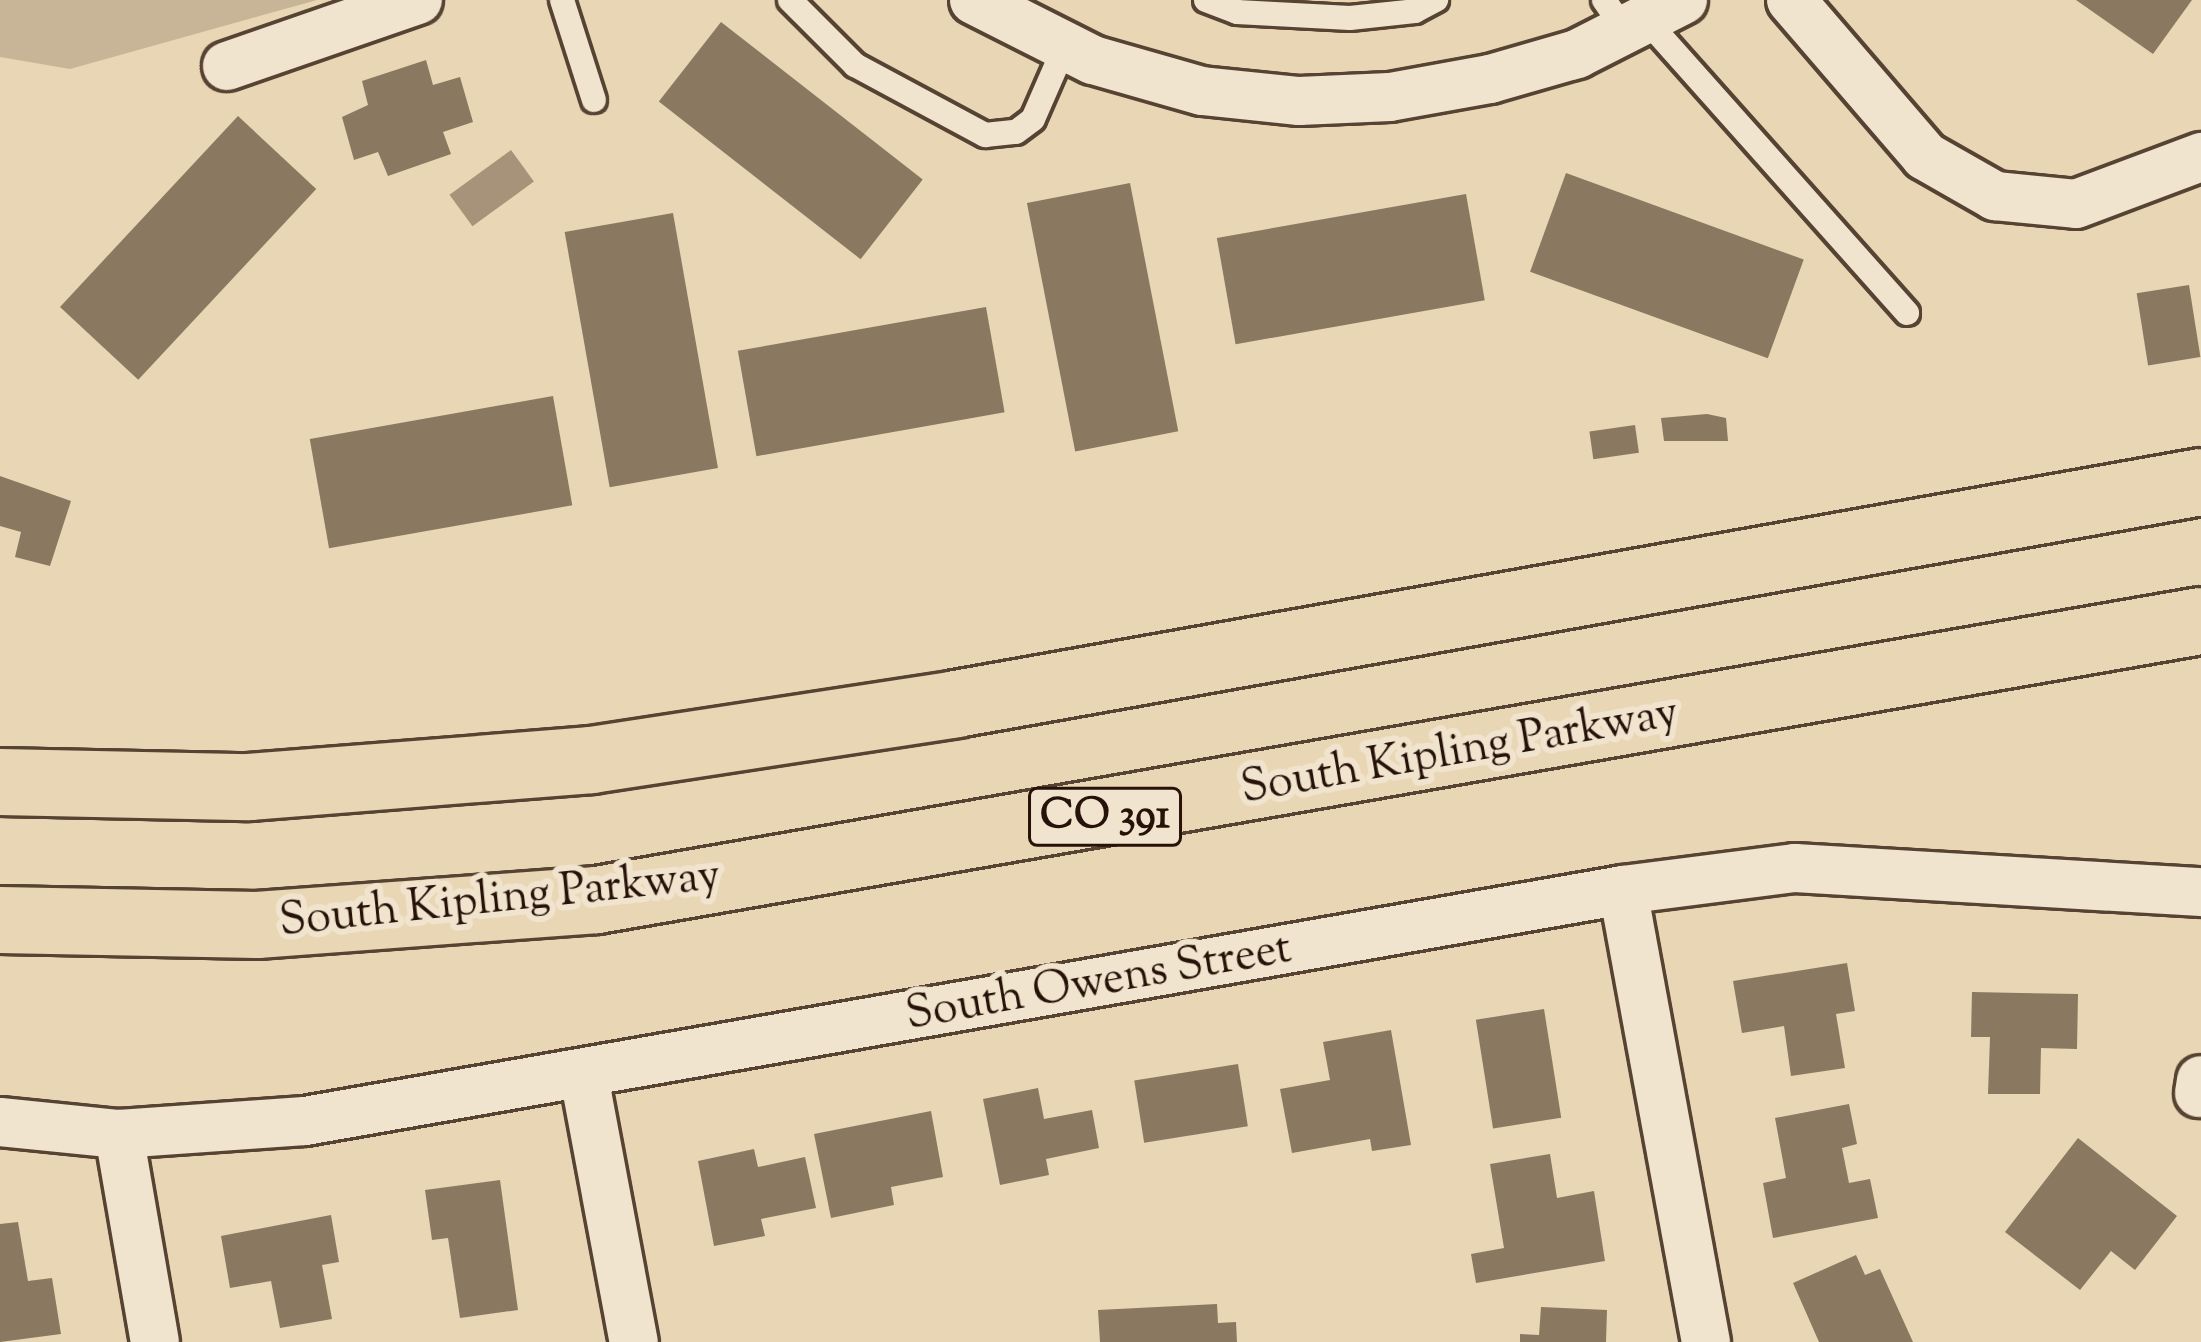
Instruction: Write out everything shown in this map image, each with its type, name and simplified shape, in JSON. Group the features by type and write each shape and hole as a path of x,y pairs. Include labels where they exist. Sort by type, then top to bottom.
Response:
{"main road":[{"path":"0,782 249,787 592,760 956,704 2201,482"},
{"name":"South Kipling Parkway","path":"0,920 257,925 597,900 2201,620"}],"street":[{"path":"227,66 418,0"},
{"path":"974,0 1064,48 1202,91 1345,100 1490,79 1640,13"},
{"path":"1791,0 1924,156 1994,196 2076,204 2201,158"},
{"name":"South Owens Street","path":"0,1122 118,1134 304,1121 584,1076 1623,890 1795,868 2201,892"},
{"path":"1623,890 1706,1342"},
{"path":"584,1076 634,1342"},
{"path":"118,1134 155,1342"}],"lane":[{"path":"562,0 594,100"},
{"path":"790,0 855,65 986,135 1016,133 1033,119 1064,48"},
{"path":"1206,0 1237,12 1350,18 1415,11 1436,0"},
{"path":"1640,13 1907,314"}],"shaded area":[{"path":"0,0 317,0 70,69 0,57"},
{"path":"511,150 534,182 472,226 450,195"}],"building":[{"path":"2076,0 2192,0 2153,54"},
{"path":"721,22 923,180 861,259 659,102"},
{"path":"426,60 433,85 460,77 473,122 443,132 451,154 388,176 378,152 354,160 342,117 368,105 362,81"},
{"path":"238,116 316,189 138,380 60,307"},
{"path":"1566,173 1804,260 1768,358 1530,272"},
{"path":"1130,183 1178,431 1075,451 1027,203"},
{"path":"1466,194 1485,300 1236,344 1217,238"},
{"path":"673,213 718,468 610,487 565,232"},
{"path":"2189,285 2200,357 2148,365 2137,293"},
{"path":"986,307 1005,412 756,456 738,351"},
{"path":"553,396 572,505 329,548 310,439"},
{"path":"1707,414 1726,418 1728,441 1664,441 1661,418"},
{"path":"1635,425 1639,453 1593,459 1589,431"},
{"path":"0,476 71,501 50,566 15,557 21,532 0,526"},
{"path":"1847,963 1855,1011 1836,1014 1845,1068 1791,1076 1784,1026 1742,1033 1733,981"},
{"path":"1972,992 2078,994 2077,1049 2041,1048 2040,1094 1988,1094 1990,1037 1971,1037"},
{"path":"1544,1009 1561,1118 1493,1128 1476,1020"},
{"path":"1391,1030 1411,1145 1372,1151 1370,1139 1292,1153 1280,1089 1330,1080 1323,1042"},
{"path":"1238,1064 1248,1126 1144,1143 1134,1080"},
{"path":"1038,1088 1044,1119 1092,1110 1099,1148 1046,1159 1049,1175 1000,1185 983,1099"},
{"path":"1849,1104 1857,1144 1842,1148 1849,1183 1870,1179 1878,1218 1773,1238 1763,1183 1786,1178 1775,1118"},
{"path":"931,1111 943,1177 891,1187 894,1205 831,1218 814,1134"},
{"path":"2078,1138 2177,1216 2135,1270 2111,1251 2080,1290 2005,1232"},
{"path":"754,1149 758,1167 805,1157 816,1208 761,1219 765,1236 714,1246 698,1161"},
{"path":"1550,1154 1557,1198 1594,1191 1605,1261 1476,1283 1471,1254 1504,1248 1490,1164"},
{"path":"500,1180 518,1310 460,1318 448,1238 432,1240 425,1190"},
{"path":"331,1215 339,1262 322,1265 332,1319 280,1328 271,1281 230,1288 221,1236"},
{"path":"18,1222 28,1281 52,1278 61,1334 0,1342 0,1224"},
{"path":"1856,1255 1865,1275 1880,1269 1913,1342 1819,1342 1793,1283"},
{"path":"1217,1304 1218,1323 1236,1322 1237,1342 1100,1342 1098,1310"},
{"path":"1541,1307 1607,1310 1606,1342 1520,1342 1520,1334 1539,1335"}]}
